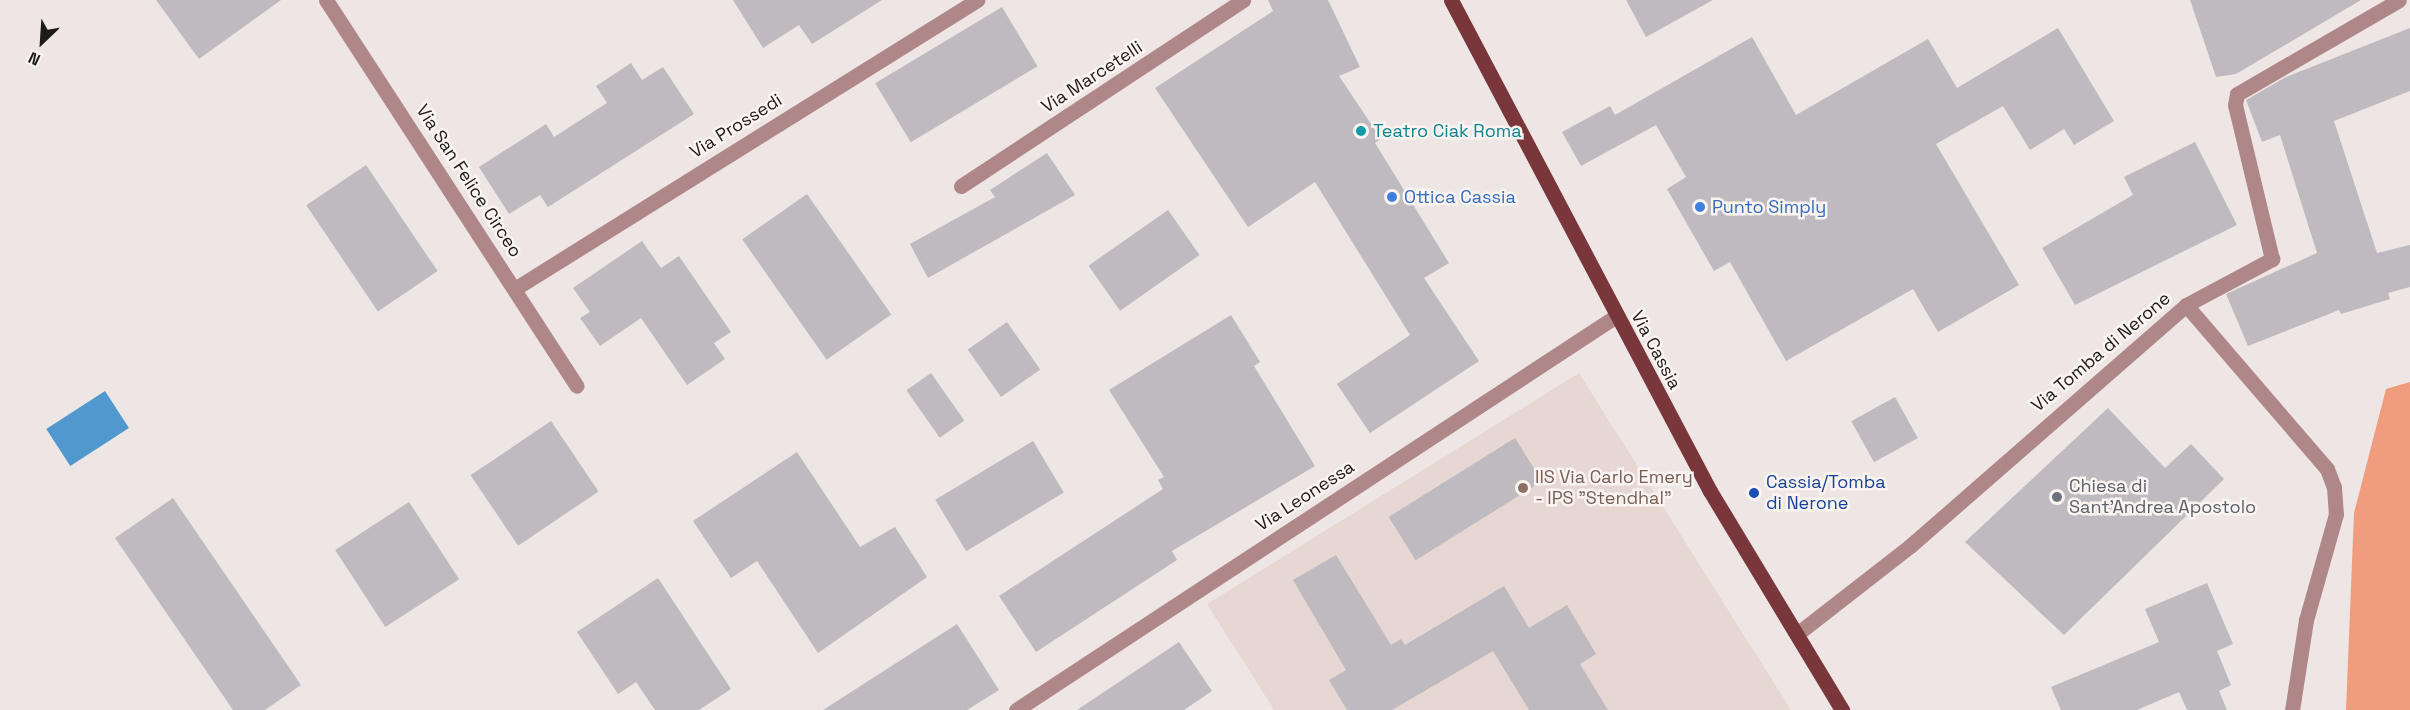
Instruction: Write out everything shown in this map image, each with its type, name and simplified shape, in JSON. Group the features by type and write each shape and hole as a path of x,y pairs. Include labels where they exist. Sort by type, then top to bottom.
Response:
{"main road":[{"name":"Via Cassia","path":"1451,0 1710,491 1842,710"}],"street":[{"name":"Via San Felice Circeo","path":"326,0 516,288 577,386"},
{"name":"Via Prossedi","path":"516,288 977,0"},
{"name":"Via Marcetelli","path":"961,186 1243,0"},
{"path":"2186,305 2272,259 2235,105 2237,94 2399,0"},
{"name":"Via Tomba di Nerone","path":"1797,634 1910,546 2186,305 2327,469 2334,487 2336,514 2304,629 2292,710"},
{"name":"Via Leonessa","path":"1023,708 1616,316"}],"shaded area":[{"name":"IIS Via Carlo Emery - IPS \"Stendhal\"","path":"1579,373 1791,710 1274,710 1207,604"},
{"path":"2410,382 2410,710 2346,710 2354,513 2386,389"}],"water":[{"path":"105,391 129,428 70,466 46,429"}],"building":[{"path":"156,0 281,0 199,59"},
{"path":"733,0 882,0 812,44 799,25 763,48"},
{"path":"1268,0 1328,0 1360,67 1339,76 1381,139 1375,143 1449,263 1424,278 1479,361 1370,433 1337,384 1410,335 1315,182 1248,227 1155,88 1273,11"},
{"path":"1626,0 1713,0 1646,37"},
{"path":"2190,0 2361,0 2236,74 2216,77"},
{"path":"1002,7 1038,66 911,142 875,83"},
{"path":"2058,28 2114,121 2074,145 2064,129 2030,150 2003,106 1936,144 2019,285 1938,332 1913,289 1786,361 1730,262 1714,271 1667,189 1686,177 1656,125 1581,166 1562,132 1610,106 1615,115 1752,37 1796,115 1928,39 1957,88"},
{"path":"2410,28 2410,91 2334,121 2377,253 2410,245 2410,287 2388,293 2390,299 2341,314 2339,310 2248,346 2226,294 2317,253 2280,135 2262,142 2246,100 2286,77"},
{"path":"631,63 642,80 663,67 694,114 548,207 540,195 509,214 479,167 546,124 554,137 607,103 596,86"},
{"path":"2195,142 2237,225 2075,305 2042,248 2133,195 2124,177"},
{"path":"1047,153 1075,195 928,278 910,244 995,197 990,190"},
{"path":"366,165 438,271 378,311 306,205"},
{"path":"807,194 891,314 827,360 742,239"},
{"path":"1168,210 1200,255 1120,311 1089,266"},
{"path":"642,241 661,268 679,256 731,332 714,343 725,359 687,385 641,318 600,346 580,318 590,312 573,288"},
{"path":"1231,315 1260,362 1254,366 1315,466 1172,551 1177,560 1036,652 999,596 1163,489 1158,480 1164,477 1109,390"},
{"path":"1007,322 1040,370 1001,397 968,350"},
{"path":"931,373 964,421 940,438 906,390"},
{"path":"1895,397 1918,438 1874,462 1851,421"},
{"path":"2108,408 2165,468 2191,444 2224,479 2064,635 1965,542"},
{"path":"551,421 599,491 518,546 471,475"},
{"path":"1515,438 1542,481 1416,560 1389,517"},
{"path":"1033,441 1064,492 966,551 935,500"},
{"path":"797,452 860,547 895,527 927,577 818,653 757,561 731,578 693,521"},
{"path":"173,498 301,685 265,710 233,710 115,538"},
{"path":"409,502 459,579 385,627 335,550"},
{"path":"1336,555 1391,645 1401,639 1405,645 1504,586 1529,628 1567,605 1596,654 1580,664 1608,710 1529,710 1493,651 1392,710 1347,710 1329,680 1346,670 1293,580"},
{"path":"658,578 731,689 699,710 655,710 636,682 618,694 577,632"},
{"path":"2207,583 2233,644 2217,651 2231,685 2219,691 2227,710 2187,710 2179,692 2137,710 2061,710 2051,687 2159,642 2145,609"},
{"path":"957,624 999,690 967,710 823,710"},
{"path":"1179,642 1212,691 1184,710 1077,710"}],"place":[{"name":"Teatro Ciak Roma","path":"1361,131"},
{"name":"Ottica Cassia","path":"1392,197"},
{"name":"Punto Simply","path":"1700,207"},
{"name":"IIS Via Carlo Emery - IPS \"Stendhal\"","path":"1523,488"},
{"name":"Cassia/Tomba di Nerone","path":"1754,493"},
{"name":"Chiesa di Sant'Andrea Apostolo","path":"2057,497"}]}
